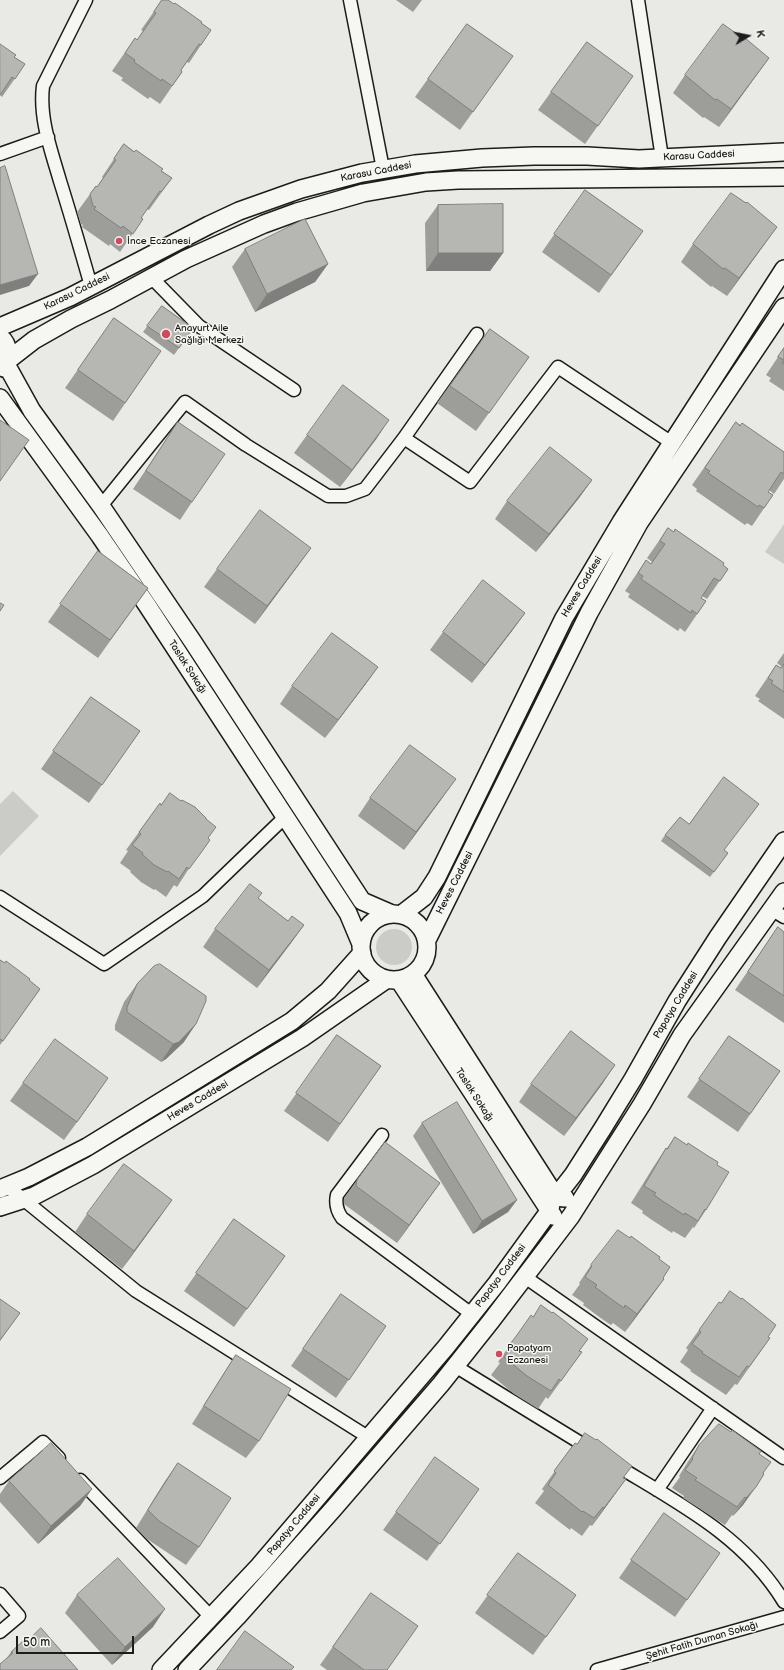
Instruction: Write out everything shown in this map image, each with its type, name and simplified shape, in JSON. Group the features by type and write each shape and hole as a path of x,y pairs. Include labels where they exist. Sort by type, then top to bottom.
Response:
{"street":[{"path":"86,0 42,86 42,111 48,137 91,286"},
{"path":"350,0 383,169"},
{"path":"638,0 662,158"},
{"path":"0,154 48,137"},
{"name":"Karasu Caddesi","path":"0,327 91,286 239,211 300,189 331,180 383,169 437,162 519,156 662,158 784,152"},
{"name":"Karasu Caddesi","path":"4,366 34,340 151,277 225,241 297,212 363,193 394,187 458,180 784,177"},
{"name":"Heves Caddesi","path":"397,914 424,897 437,877 564,618 621,522 784,269"},
{"path":"151,277 198,326 294,390"},
{"name":"Heves Caddesi","path":"427,940 589,613 614,566 666,482 784,306"},
{"path":"102,506 185,402 246,445 328,496 346,496 365,489 404,438 477,334"},
{"name":"Taslak Sokağı","path":"0,337 7,346 4,366 32,411 102,506 194,642 362,901 397,914"},
{"path":"404,438 470,482 558,367 672,443"},
{"name":"Taslak Sokağı","path":"0,398 100,536 147,605 348,913 361,949"},
{"path":"0,897 104,964 203,896 285,817"},
{"name":"Papatya Caddesi","path":"161,1670 212,1618 264,1560 472,1315 573,1175 633,1079 677,1001 718,937 784,841"},
{"name":"Papatya Caddesi","path":"187,1670 296,1551 454,1366 525,1277 570,1217 642,1104 682,1035 778,913 784,892"},
{"path":"397,914 410,918 418,924 424,932 427,940 425,959 420,967 400,978 378,976 370,970 365,962 361,949 363,935 368,926 383,916 397,914"},
{"name":"Heves Caddesi","path":"4,1188 29,1177 87,1147 292,1021 328,991 361,949"},
{"name":"Heves Caddesi","path":"0,1207 34,1196 99,1161 400,978"},
{"name":"Taslak Sokağı","path":"400,978 553,1204"},
{"path":"382,1135 337,1195 336,1201 338,1213 342,1218 472,1315"},
{"path":"4,1188 24,1199 136,1290 368,1437"},
{"path":"553,1204 564,1197 570,1201 573,1208 570,1217"},
{"path":"525,1277 784,1458"},
{"path":"454,1366 718,1528 736,1544 768,1578 784,1602"},
{"path":"657,1490 713,1408"},
{"path":"0,1478 44,1442 212,1618"},
{"path":"0,1594 19,1616 0,1632"},
{"name":"Şehit Fatih Duman Sokağı","path":"598,1670 784,1617"}],"shaded area":[{"path":"784,524 784,564 765,552"},
{"path":"13,791 39,816 0,856 0,804"},
{"path":"398,929 407,934 411,940 411,954 407,960 398,965 390,965 381,960 377,954 376,943 381,934 387,930"}],"building":[{"path":"162,0 168,0 174,4 175,3 211,30 201,45 199,44 172,86 162,79 161,81 134,62 135,60 125,53 135,38 137,40 156,13 154,12"},
{"path":"467,24 513,56 473,112 428,79"},
{"path":"723,24 737,34 739,33 769,58 731,109 717,99 715,100 685,75"},
{"path":"587,42 633,76 598,126 551,92"},
{"path":"0,44 16,55 14,57 25,64 15,79 12,77 0,95"},
{"path":"124,144 134,152 136,150 163,169 161,171 172,178 161,192 160,191 141,218 143,219 133,234 123,226 121,228 94,209 96,207 93,206 90,194 96,186 97,187 116,160 114,159"},
{"path":"5,166 38,274 0,285 0,168"},
{"path":"585,190 643,231 611,275 554,234"},
{"path":"731,193 746,203 747,202 777,227 739,278 725,268 723,269 693,244"},
{"path":"503,204 503,253 438,253 438,205"},
{"path":"305,219 328,264 267,294 245,249"},
{"path":"162,306 193,328 179,348 147,326"},
{"path":"114,318 161,351 125,403 78,370"},
{"path":"490,329 529,357 489,413 450,386"},
{"path":"784,348 784,360 778,357"},
{"path":"343,385 389,420 352,470 307,435"},
{"path":"0,420 29,440 0,481"},
{"path":"178,422 225,454 192,502 146,471"},
{"path":"736,422 740,426 742,423 784,452 784,474 781,472 768,492 773,495 764,508 759,505 758,507 708,473 710,471 705,468"},
{"path":"550,447 592,480 549,534 507,501"},
{"path":"260,510 311,548 267,606 217,569"},
{"path":"668,528 674,532 675,529 724,563 723,565 728,569 720,581 714,578 701,598 706,601 697,614 692,610 691,613 641,579 643,576 638,573 646,560 651,564 665,544 660,541"},
{"path":"98,551 148,588 110,640 60,604"},
{"path":"483,580 525,613 485,665 443,632"},
{"path":"0,603 4,605 0,611"},
{"path":"332,633 378,667 338,720 292,686"},
{"path":"784,664 784,692 771,683 773,681 768,678 776,665 781,668"},
{"path":"91,697 140,731 102,785 53,751"},
{"path":"410,745 456,779 416,832 370,798"},
{"path":"724,777 759,804 724,850 728,853 714,872 665,835 680,817 689,824"},
{"path":"170,793 181,801 182,800 195,807 216,827 208,838 210,840 203,850 189,869 187,867 179,879 168,871 167,872 154,865 142,854 143,853 132,845 141,834 139,832 160,803 161,805"},
{"path":"250,884 262,893 258,898 288,921 292,916 304,925 269,970 215,929"},
{"path":"778,927 784,932 784,996 748,972"},
{"path":"0,960 5,963 6,961 30,979 29,980 40,989 3,1041 0,1039"},
{"path":"160,964 206,996 206,1001 196,1024 179,1042 173,1044 127,1012 127,1007 137,984 154,966"},
{"path":"571,1031 615,1065 576,1118 531,1084"},
{"path":"337,1035 381,1066 340,1124 296,1093"},
{"path":"729,1036 780,1071 750,1114 699,1079"},
{"path":"55,1039 108,1078 77,1122 23,1083"},
{"path":"457,1102 517,1200 482,1221 422,1123"},
{"path":"675,1137 687,1145 688,1143 718,1162 717,1165 729,1172 698,1221 685,1213 684,1215 654,1195 656,1193 644,1186 666,1148 667,1149"},
{"path":"385,1142 440,1183 409,1225 356,1186 357,1180"},
{"path":"124,1164 172,1200 134,1251 87,1214"},
{"path":"234,1219 285,1256 247,1309 196,1273"},
{"path":"618,1230 630,1238 631,1236 660,1257 659,1259 670,1267 663,1278 664,1279 637,1314 625,1305 624,1308 614,1301 595,1287 597,1285 585,1277 592,1266 591,1265"},
{"path":"730,1291 741,1299 742,1298 776,1325 768,1337 770,1338 749,1367 747,1366 739,1377 702,1353 703,1352 692,1344 701,1332 699,1330 719,1302 721,1303"},
{"path":"341,1294 386,1326 349,1380 303,1349"},
{"path":"0,1299 20,1313 0,1340"},
{"path":"541,1305 552,1313 553,1312 588,1339 579,1351 582,1352 561,1381 559,1379 551,1391 527,1376 504,1357 512,1346 510,1344 531,1315 533,1317"},
{"path":"236,1355 291,1389 259,1441 204,1406"},
{"path":"719,1424 731,1432 732,1430 761,1451 759,1454 771,1462 763,1473 764,1474 756,1487 737,1507 695,1480 697,1478 685,1470 693,1459 692,1458 699,1445"},
{"path":"585,1433 596,1440 597,1439 632,1466 623,1478 626,1479 604,1508 603,1507 594,1518 583,1511 582,1512 548,1485 556,1473 554,1471 575,1443 577,1444"},
{"path":"51,1443 92,1489 51,1526 9,1481"},
{"path":"435,1457 479,1489 440,1544 396,1512"},
{"path":"178,1463 231,1498 199,1547 159,1521 148,1510"},
{"path":"664,1513 720,1553 687,1600 631,1560"},
{"path":"518,1553 576,1595 546,1637 487,1595"},
{"path":"118,1558 165,1609 125,1647 77,1595"},
{"path":"371,1593 418,1626 387,1670 364,1670 333,1647"},
{"path":"41,1628 78,1670 0,1670 0,1664 13,1653 11,1652 24,1640 26,1642"},
{"path":"245,1631 294,1667 291,1670 217,1670"}],"place":[{"name":"İnce Eczanesi","path":"119,241"},
{"name":"Anayurt Aile Sağlığı Merkezi","path":"166,334"},
{"name":"Papatyam Eczanesi","path":"499,1354"}]}
